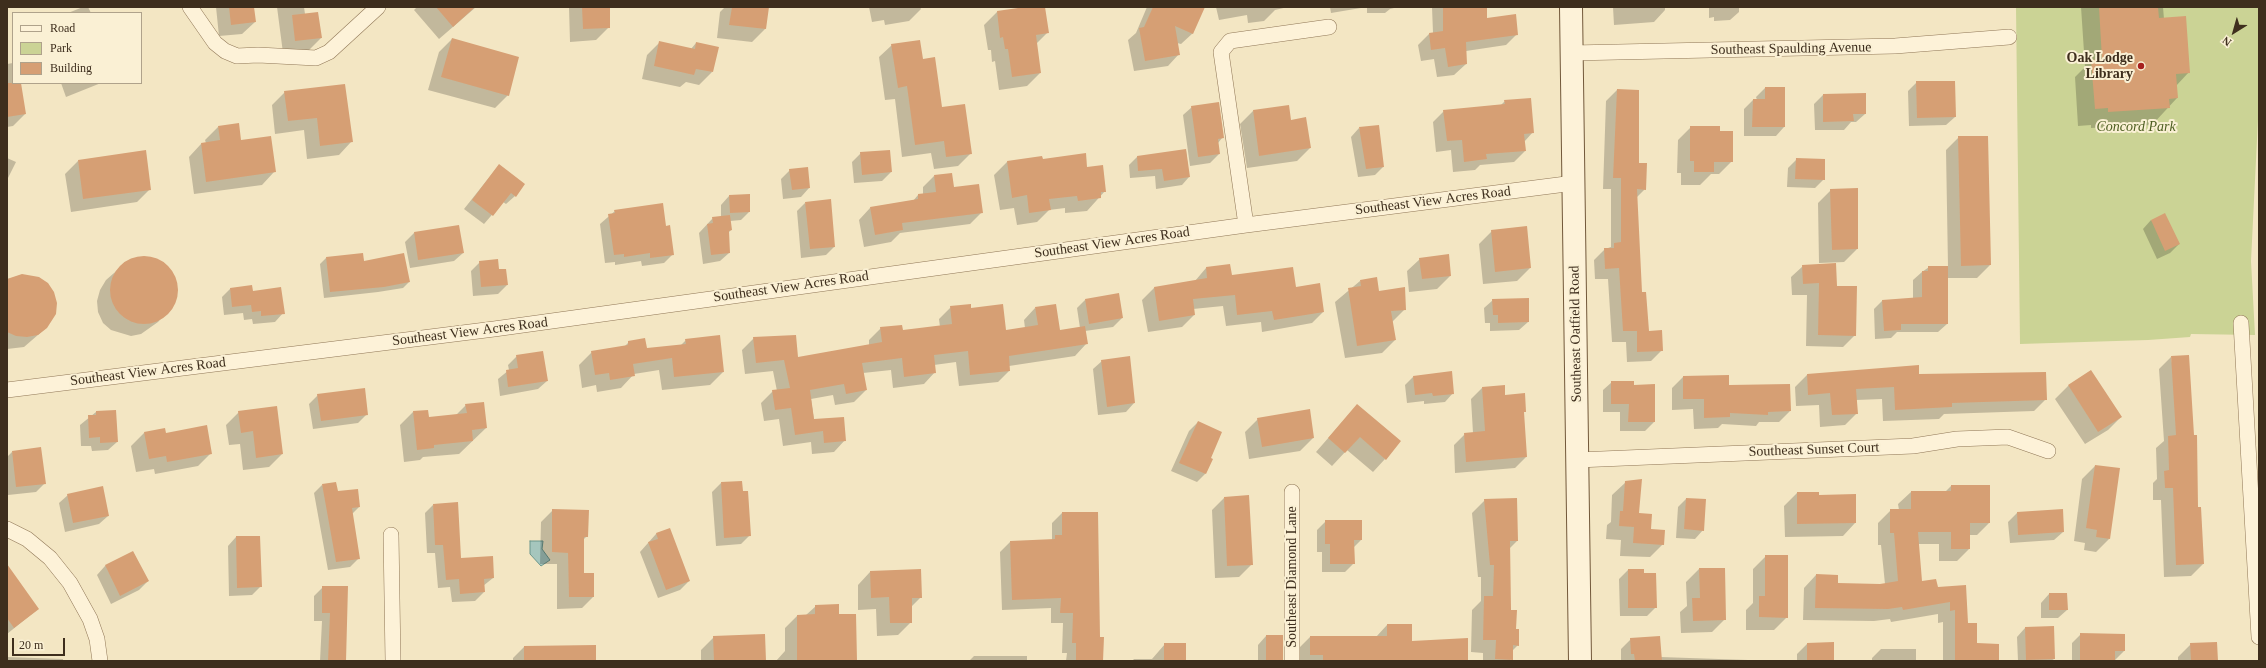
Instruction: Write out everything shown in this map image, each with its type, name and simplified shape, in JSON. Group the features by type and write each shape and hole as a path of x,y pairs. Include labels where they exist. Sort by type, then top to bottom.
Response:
{"main road":[{"name":"Southeast Oatfield Road","path":"1571,7 1580,661"}],"street":[{"path":"190,7 215,43 225,51 237,56 258,55 316,58 329,52 378,7"},
{"path":"1246,225 1220,52 1230,42 1329,27"},
{"name":"Southeast Spaulding Avenue","path":"1572,53 1895,46 2009,37"},
{"name":"Southeast View Acres Road","path":"7,390 494,329 1246,225 1574,183"},
{"path":"2241,324 2259,637"},
{"name":"Southeast Sunset Court","path":"1578,460 1913,446 1957,439 2008,437 2048,451"},
{"name":"Southeast Diamond Lane","path":"1292,492 1292,661"},
{"path":"7,529 26,540 50,558 70,583 90,619 97,639 100,661"},
{"path":"391,535 393,661"}],"green space":[{"name":"Concord Park","path":"2016,7 2259,7 2259,99 2251,261 2255,335 2191,334 2190,337 2148,340 2020,344"}],"water":[{"path":"530,541 543,541 542,549 550,560 541,566 530,554"}],"building":[{"path":"229,7 254,7 256,22 231,25"},
{"path":"436,7 475,7 453,27"},
{"path":"582,7 610,7 610,28 583,29"},
{"path":"732,7 769,7 766,29 729,25"},
{"path":"1025,7 1045,7 1049,33 1036,35 1041,73 1012,77 1008,49 1005,49 1003,37 1000,38 997,11"},
{"path":"1153,7 1205,7 1193,34 1175,26 1180,55 1145,61 1139,28 1144,27"},
{"path":"1443,7 1487,7 1487,18 1516,14 1518,35 1466,42 1467,64 1448,67 1445,48 1431,50 1429,33 1443,31"},
{"name":"Oak Lodge Library","path":"2099,7 2158,7 2159,18 2186,16 2190,73 2176,74 2178,98 2169,99 2170,108 2108,112 2108,108 2095,109 2091,60 2102,59"},
{"path":"318,12 322,38 295,41 292,15"},
{"path":"452,38 519,57 509,96 441,77"},
{"path":"920,40 923,59 935,57 942,107 965,104 972,154 946,157 944,141 915,145 907,86 898,88 891,44"},
{"path":"659,41 695,49 696,42 719,47 713,72 696,69 694,75 654,66"},
{"path":"1916,81 1955,81 1956,117 1917,118"},
{"path":"7,83 21,84 26,114 7,117"},
{"path":"345,84 353,142 320,146 317,118 288,121 284,91"},
{"path":"1765,87 1785,87 1785,127 1752,127 1753,99 1765,99"},
{"path":"1617,89 1639,90 1639,163 1647,163 1646,190 1637,189 1642,292 1646,292 1649,331 1662,330 1663,351 1637,352 1637,331 1623,331 1619,268 1605,269 1604,248 1614,248 1614,243 1621,242 1621,178 1613,178"},
{"path":"1866,93 1866,114 1853,114 1854,121 1823,122 1823,94"},
{"path":"1531,98 1534,133 1524,134 1526,151 1486,154 1487,159 1464,162 1462,140 1447,141 1443,110 1505,104 1504,100"},
{"path":"1219,102 1224,138 1218,139 1220,154 1198,157 1191,106"},
{"path":"1289,105 1291,120 1306,117 1311,148 1259,156 1253,110"},
{"path":"239,123 241,140 271,136 276,172 206,182 201,143 220,140 218,126"},
{"path":"1379,125 1384,167 1366,169 1359,127"},
{"path":"1690,126 1720,126 1720,131 1733,131 1733,162 1714,162 1714,172 1694,172 1694,161 1690,161"},
{"path":"1958,136 1988,136 1991,265 1961,266"},
{"path":"1186,149 1190,177 1164,181 1162,169 1138,171 1137,156"},
{"path":"146,150 151,190 83,199 78,160"},
{"path":"890,150 892,172 862,175 860,152"},
{"path":"1086,153 1087,167 1103,165 1106,192 1101,192 1101,198 1078,201 1077,196 1049,199 1051,210 1029,213 1027,195 1012,198 1007,161 1042,156 1043,159"},
{"path":"1796,158 1825,159 1825,180 1795,179"},
{"path":"499,164 525,184 516,197 511,193 493,216 472,200"},
{"path":"808,167 810,188 792,190 789,169"},
{"path":"952,173 954,187 979,184 983,213 902,223 903,230 875,235 870,207 918,199 918,194 936,192 934,175"},
{"path":"1858,188 1858,249 1832,250 1830,189"},
{"path":"750,194 750,212 730,213 729,195"},
{"path":"831,199 835,247 810,249 805,202"},
{"path":"663,203 666,226 670,225 674,255 650,258 650,253 624,257 624,254 614,255 608,214 615,213 614,210"},
{"path":"2165,213 2180,244 2165,251 2151,220"},
{"path":"730,215 732,230 729,231 730,253 711,255 707,224 713,223 712,217"},
{"path":"459,225 464,253 418,260 414,232"},
{"path":"1527,226 1531,268 1495,272 1491,230"},
{"path":"363,253 364,261 404,253 410,282 384,287 330,292 326,257"},
{"path":"1449,254 1451,276 1422,279 1419,258"},
{"path":"144,256 157,259 168,266 175,277 178,290 175,303 168,314 157,321 144,324 131,321 120,314 113,303 110,290 113,277 120,266 131,259"},
{"path":"498,259 499,269 506,269 508,285 481,287 479,261"},
{"path":"1836,263 1837,286 1857,286 1856,336 1818,335 1819,283 1803,284 1802,265"},
{"path":"1230,264 1232,275 1293,267 1296,287 1320,283 1324,312 1274,320 1272,311 1237,315 1235,295 1193,299 1195,315 1159,321 1154,287 1207,278 1206,267"},
{"path":"1928,266 1948,266 1948,324 1901,324 1901,330 1884,331 1882,300 1922,297 1922,271 1928,271"},
{"path":"22,274 39,277 48,283 54,292 57,303 56,314 47,328 38,335 27,337 16,336 7,332 7,279"},
{"path":"1377,277 1379,291 1405,287 1406,310 1391,311 1396,340 1357,346 1348,288 1361,286 1360,280"},
{"path":"252,285 253,291 281,287 285,314 261,316 261,311 252,312 251,305 232,307 230,288"},
{"path":"1119,293 1123,318 1089,324 1085,299"},
{"path":"1529,298 1529,322 1498,323 1498,315 1493,315 1492,299"},
{"path":"971,304 971,308 1003,304 1006,330 1038,325 1035,307 1056,304 1060,330 1085,326 1088,344 1009,356 1010,371 970,375 968,351 934,355 936,373 904,377 902,358 862,363 867,390 846,394 844,384 810,390 814,419 844,417 846,441 824,443 823,431 795,435 791,408 775,410 772,390 790,388 784,360 756,363 753,337 796,335 798,357 882,342 880,327 902,325 903,330 952,324 950,306"},
{"path":"720,335 724,372 674,377 672,358 633,364 635,376 610,380 609,373 595,375 591,351 628,345 628,341 645,338 647,348 686,344 685,339"},
{"path":"543,351 548,381 508,387 506,370 518,368 516,355"},
{"path":"2189,355 2194,435 2197,435 2198,507 2201,507 2204,564 2176,565 2173,488 2165,488 2164,471 2169,470 2168,436 2176,435 2171,356"},
{"path":"1130,356 1135,403 1107,407 1101,360"},
{"path":"1919,365 1919,374 2046,372 2047,400 1952,403 1952,407 1895,410 1894,387 1856,389 1858,414 1832,415 1830,393 1808,395 1807,374"},
{"path":"2091,370 2122,417 2098,432 2068,385"},
{"path":"1452,371 1454,394 1433,396 1432,393 1415,395 1413,376"},
{"path":"1729,375 1729,385 1790,384 1791,411 1768,412 1768,415 1730,413 1730,417 1704,418 1704,399 1683,399 1683,376"},
{"path":"1611,381 1634,381 1634,385 1655,384 1655,422 1628,422 1629,404 1611,404"},
{"path":"1505,385 1505,395 1525,393 1526,412 1524,412 1527,457 1466,462 1464,433 1485,431 1482,387"},
{"path":"365,388 368,415 321,421 317,394"},
{"path":"484,402 487,428 472,430 473,441 434,445 434,448 417,450 413,411 428,410 429,417 467,413 465,404"},
{"path":"1357,404 1401,441 1386,460 1360,437 1345,453 1328,438"},
{"path":"277,406 283,454 256,458 253,431 241,433 238,411"},
{"path":"1310,409 1314,438 1262,447 1257,418"},
{"path":"116,410 118,442 100,443 100,437 89,438 88,415 96,415 96,411"},
{"path":"1198,421 1222,432 1211,458 1213,459 1206,474 1179,463"},
{"path":"207,425 212,454 167,462 166,456 149,459 144,432 165,428 166,433"},
{"path":"41,447 46,484 16,487 12,451"},
{"path":"2095,465 2120,468 2110,539 2096,537 2097,530 2086,528"},
{"path":"1642,479 1639,513 1652,514 1651,529 1665,530 1664,545 1633,543 1634,527 1619,526 1620,511 1623,511 1625,481"},
{"path":"742,481 743,491 748,491 751,536 724,538 721,482"},
{"path":"336,482 338,491 358,489 360,507 352,508 360,559 336,562 322,484"},
{"path":"1951,485 1990,485 1990,523 1970,523 1970,549 1951,549 1951,532 1918,532 1922,581 1936,579 1938,587 1966,585 1968,623 1977,623 1977,643 1999,644 1999,661 1955,661 1955,610 1950,611 1950,602 1903,610 1902,607 1888,609 1815,608 1816,574 1838,575 1838,583 1880,584 1898,581 1894,533 1890,533 1890,509 1911,509 1911,491 1951,491"},
{"path":"103,486 109,516 73,523 67,494"},
{"path":"1797,492 1819,492 1819,495 1856,494 1856,523 1797,524"},
{"path":"1249,495 1253,565 1227,566 1224,497"},
{"path":"1517,498 1518,541 1510,541 1511,610 1517,610 1516,629 1519,629 1519,646 1513,645 1513,660 1495,659 1496,640 1483,640 1484,596 1493,596 1494,565 1490,565 1484,499"},
{"path":"1686,498 1706,499 1704,531 1684,529"},
{"path":"458,502 461,558 493,556 494,578 484,579 485,592 460,594 459,579 446,580 443,545 435,545 433,504"},
{"path":"552,509 589,510 588,537 584,537 584,573 594,573 594,597 569,597 568,553 552,552"},
{"path":"2063,509 2064,532 2018,535 2017,512"},
{"path":"1062,512 1098,512 1100,637 1104,637 1103,661 1076,661 1076,643 1072,643 1073,613 1060,613 1061,598 1012,600 1010,541 1055,539 1055,535 1062,535"},
{"path":"1325,520 1362,520 1362,540 1354,540 1355,564 1330,564 1330,544 1325,544"},
{"path":"670,528 690,581 666,590 648,542 658,539 656,533"},
{"path":"236,536 260,536 262,587 237,588"},
{"path":"133,551 149,581 120,596 105,565"},
{"path":"1765,555 1788,555 1788,618 1759,617 1759,596 1765,596"},
{"path":"7,564 39,609 14,628 7,618"},
{"path":"1699,568 1725,568 1726,620 1693,621 1692,598 1700,598"},
{"path":"921,569 922,598 912,598 912,623 890,623 889,597 871,598 870,571"},
{"path":"1628,569 1644,569 1644,573 1656,573 1657,608 1628,608"},
{"path":"322,586 348,586 346,661 328,661 330,613 322,613"},
{"path":"2049,593 2067,593 2068,610 2049,610"},
{"path":"839,604 839,614 856,614 857,661 797,661 797,615 815,614 815,605"},
{"path":"1387,624 1412,624 1412,641 1468,638 1468,661 1323,661 1323,655 1310,655 1310,636 1387,636"},
{"path":"2054,626 2055,659 2026,660 2025,627"},
{"path":"2080,633 2125,634 2125,651 2115,651 2115,661 2080,661"},
{"path":"765,634 766,661 714,661 713,636"},
{"path":"1266,635 1283,635 1283,660 1266,660"},
{"path":"1660,636 1662,661 1635,661 1634,654 1631,654 1630,638"},
{"path":"1834,642 1834,661 1807,661 1807,643"},
{"path":"2217,642 2218,661 2191,661 2190,643"},
{"path":"1164,643 1186,643 1186,661 1164,661"},
{"path":"596,645 596,661 524,661 524,646"}],"place":[{"name":"Oak Lodge Library","path":"2141,66"}]}
